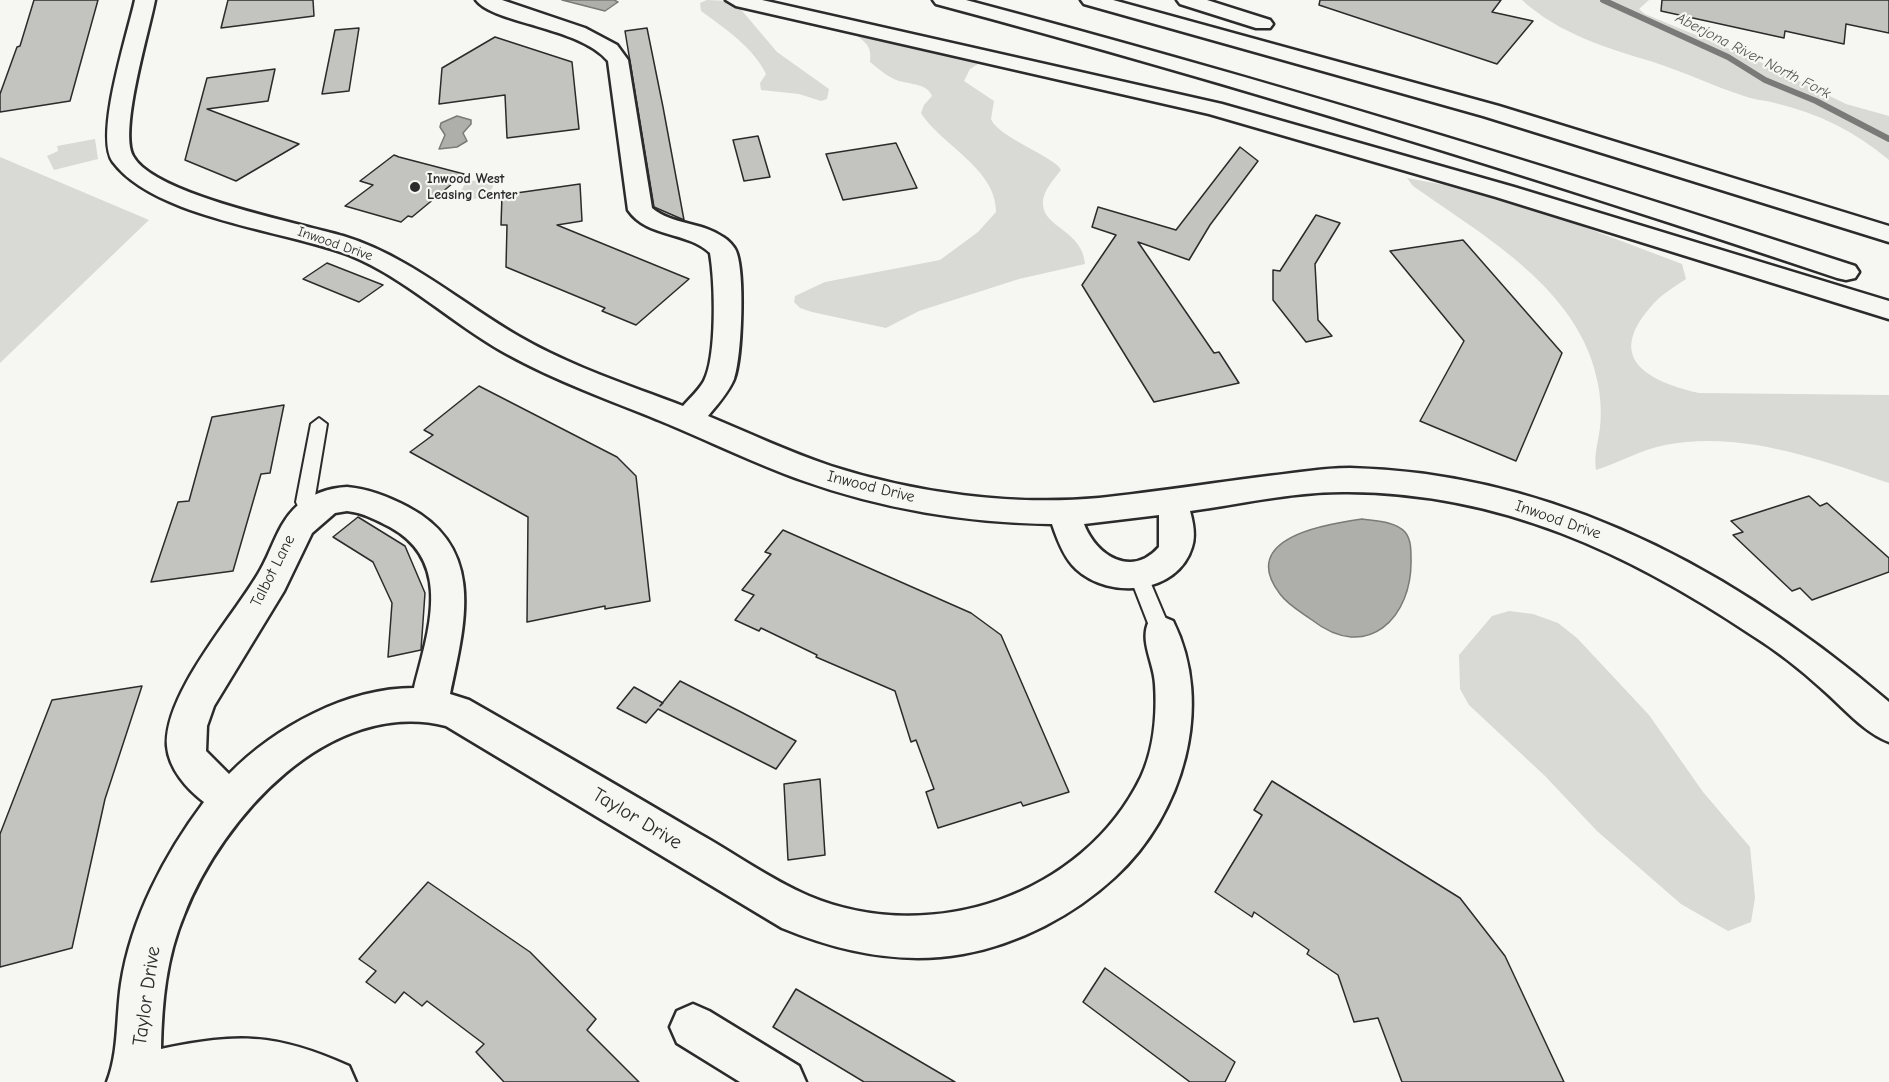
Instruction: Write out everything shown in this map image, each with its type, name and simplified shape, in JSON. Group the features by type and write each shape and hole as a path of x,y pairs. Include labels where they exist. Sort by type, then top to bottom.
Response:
{"main road":[{"name":"Inwood Drive","path":"145,0 117,125 119,153 137,177 186,199 358,250 398,269 477,324 524,351 635,400 803,468 878,490 957,504 1064,512 1310,483 1368,480 1470,494 1534,510 1627,545 1725,597 1819,663 1889,725"},
{"path":"486,0 591,38 612,51 618,60 640,210 656,222 710,241 723,251 725,340 723,367 718,381 688,420"},
{"path":"736,0 1159,95 1283,128 1651,235 1889,310"},
{"path":"943,0 1177,63 1377,122 1868,280"},
{"path":"1091,0 1406,86 1889,234"},
{"path":"1187,0 1286,31"},
{"path":"1320,42 1541,111 1741,188"},
{"name":"Talbot Lane","path":"232,798 216,789 198,771 187,750 187,731 208,680 272,580 295,528 327,502 344,498 362,499 393,512 422,531 441,553 447,580 447,618 429,704"},
{"path":"1064,512 1075,541 1094,565 1109,572 1137,572 1157,568 1172,555 1177,534 1172,501"},
{"name":"Taylor Drive","path":"134,1080 149,953 183,873 206,833 232,798 255,774 284,750 332,723 381,708 429,704 456,712 797,913 851,931 909,937 938,936 995,924 1048,902 1090,875 1130,832 1155,792 1171,738 1172,671 1161,631"},
{"path":"693,1027 783,1082"},
{"path":"134,1080 221,1060 255,1059 276,1061 333,1082"}],"lane":[{"path":"310,514 304,502 319,424"},
{"path":"1137,572 1161,631"}],"shaded area":[{"path":"562,0 614,0 618,2 605,11"},
{"path":"707,0 728,1 738,6 777,52 829,89 827,99 821,101 799,94 761,90 760,83 766,74 761,64 737,39 701,11 700,3"},
{"path":"1522,0 1649,0 1639,9 1645,14 1756,60 1846,104 1889,116 1889,160 1850,132 1821,118 1791,107 1748,97 1601,45 1552,22"},
{"path":"849,27 978,58 978,64 970,69 964,81 994,101 991,119 995,125 1051,161 1061,170 1044,195 1045,212 1078,244 1085,264 1019,279 919,311 886,328 812,312 800,308 794,302 795,296 825,282 940,260 978,232 996,212 994,197 988,183 921,113 924,105 932,96 929,91 921,86 894,79 870,62 867,45"},
{"path":"457,116 471,120 471,124 463,133 467,141 457,147 439,149 445,135 440,127 441,123"},
{"path":"95,139 98,159 54,170 47,156 58,151 57,146"},
{"path":"0,157 149,220 0,363"},
{"path":"1407,178 1445,185 1563,219 1682,264 1686,279 1659,298 1642,317 1633,334 1631,349 1636,361 1645,371 1659,380 1699,393 1889,395 1889,483 1807,456 1779,449 1722,441 1693,441 1665,445 1596,470 1601,415 1599,390 1588,351 1572,321 1551,293 1526,269 1499,246 1413,186"},
{"path":"492,180 493,187 479,198 449,201 460,192 467,181"},
{"path":"1362,519 1390,524 1405,532 1411,548 1410,580 1404,599 1395,615 1383,628 1368,635 1351,637 1332,632 1287,602 1270,575 1270,559 1278,547 1291,537 1328,525"},
{"path":"1509,611 1533,614 1558,623 1577,638 1649,715 1703,792 1750,847 1755,898 1751,922 1728,931 1681,904 1597,831 1545,776 1469,705 1460,689 1459,655 1492,616"}],"building":[{"path":"34,0 98,0 70,101 0,112 0,94 17,47 20,46"},
{"path":"228,0 313,0 314,16 221,28"},
{"path":"1320,0 1501,0 1492,12 1533,21 1497,64 1319,5"},
{"path":"1662,0 1889,0 1889,33 1846,24 1844,44 1785,31 1784,38 1661,11"},
{"path":"359,28 349,91 322,94 335,30"},
{"path":"647,28 684,220 654,207 625,31"},
{"path":"495,37 572,62 579,129 507,138 505,95 439,104 442,68"},
{"path":"275,69 268,101 207,109 299,144 236,181 185,160 207,78"},
{"path":"758,136 770,177 744,181 733,140"},
{"path":"896,143 917,188 843,200 826,154"},
{"path":"1240,147 1258,161 1210,225 1189,260 1138,242 1214,353 1219,352 1239,383 1154,402 1082,285 1116,235 1092,227 1098,207 1176,230"},
{"name":"Inwood West Leasing Center","path":"394,155 464,174 412,217 408,216 401,222 345,206 373,185 360,181"},
{"path":"580,184 582,221 557,225 689,279 636,325 602,311 605,308 506,267 507,225 501,225 502,195"},
{"path":"1316,215 1340,223 1315,264 1318,320 1332,336 1306,342 1273,300 1273,270 1280,271"},
{"path":"1463,240 1562,353 1516,461 1420,421 1464,341 1390,251"},
{"path":"327,263 383,285 359,302 303,279"},
{"path":"479,386 617,457 636,476 650,601 605,609 605,606 527,622 528,517 410,452 433,435 424,430"},
{"path":"284,405 270,473 261,474 233,571 151,582 178,502 189,501 212,417"},
{"path":"1809,496 1820,506 1827,503 1889,558 1889,572 1812,600 1800,588 1792,591 1733,535 1743,532 1731,521"},
{"path":"358,517 405,546 425,593 421,650 388,657 392,603 373,562 333,537"},
{"path":"783,530 971,613 1001,635 1069,792 1023,806 1021,802 938,828 926,792 934,789 916,740 911,742 895,691 816,657 817,655 761,628 759,631 735,620 754,595 742,590 771,554 765,552"},
{"path":"680,681 796,741 776,769 658,709 646,723 617,708 634,687 663,703"},
{"path":"142,686 105,799 72,948 0,967 0,834 52,700"},
{"path":"820,779 825,855 788,860 784,784"},
{"path":"1272,781 1460,898 1505,956 1564,1082 1402,1082 1378,1018 1354,1022 1338,975 1307,954 1309,950 1254,912 1252,917 1215,892 1262,815 1254,810"},
{"path":"428,882 530,952 596,1019 587,1030 639,1082 504,1082 476,1052 484,1044 427,1001 422,1006 404,992 395,1003 366,982 376,971 359,959"},
{"path":"1105,968 1235,1062 1225,1082 1190,1082 1083,1002"},
{"path":"796,989 955,1082 864,1082 773,1027"}],"waterway":[{"name":"Aberjona River North Fork","path":"1603,0 1728,57 1765,80 1816,101 1889,139"}],"place":[{"name":"Inwood West Leasing Center","path":"415,187"}]}
